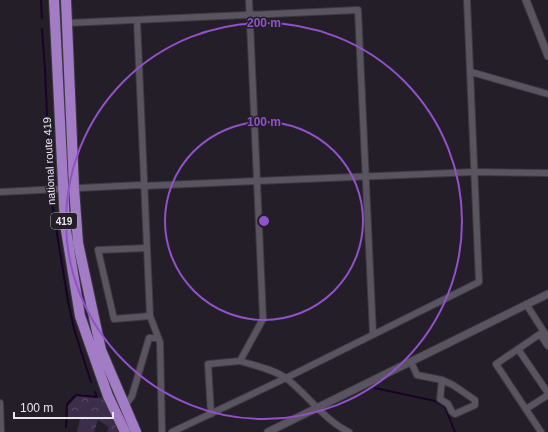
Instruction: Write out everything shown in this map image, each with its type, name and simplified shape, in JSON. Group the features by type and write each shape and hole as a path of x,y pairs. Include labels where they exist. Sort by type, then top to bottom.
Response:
{"highway":[{"name":"national route 419","path":"54,0 62,189 65,224 80,316 108,396 125,432"},
{"name":"419","path":"66,0 74,188 78,243 101,350 136,432"}],"street":[{"path":"240,361 263,319 249,0"},
{"path":"172,432 286,378 479,282 467,0"},
{"path":"526,0 548,56"},
{"path":"66,23 358,10 373,334"},
{"path":"137,20 150,316 160,342 162,432"},
{"path":"471,72 548,94"},
{"path":"0,192 474,172 548,173"},
{"path":"147,248 98,250 114,318 150,316"},
{"path":"268,432 548,294"},
{"path":"526,304 548,338"},
{"path":"541,432 496,364 540,334 548,346"},
{"path":"125,406 132,396 149,338 158,338"},
{"path":"518,349 548,394 526,410"},
{"path":"211,414 208,364 240,361 269,369 286,378 326,416 349,432"},
{"path":"411,362 417,375 442,380 462,390 475,400 475,405 455,414 452,412 448,404 440,399 442,380"},
{"path":"0,403 1,432"}],"green space":[{"path":"77,396 103,398 118,432 107,432 109,427 98,420 94,432 77,432 80,419 68,419 68,406"}],"waterway":[{"path":"41,0 42,18"},
{"path":"42,29 50,183"},
{"path":"51,197 74,329 91,382"},
{"path":"375,388 435,401 445,407 455,432"},
{"path":"66,427 67,404 76,395 97,397 95,392"}]}
